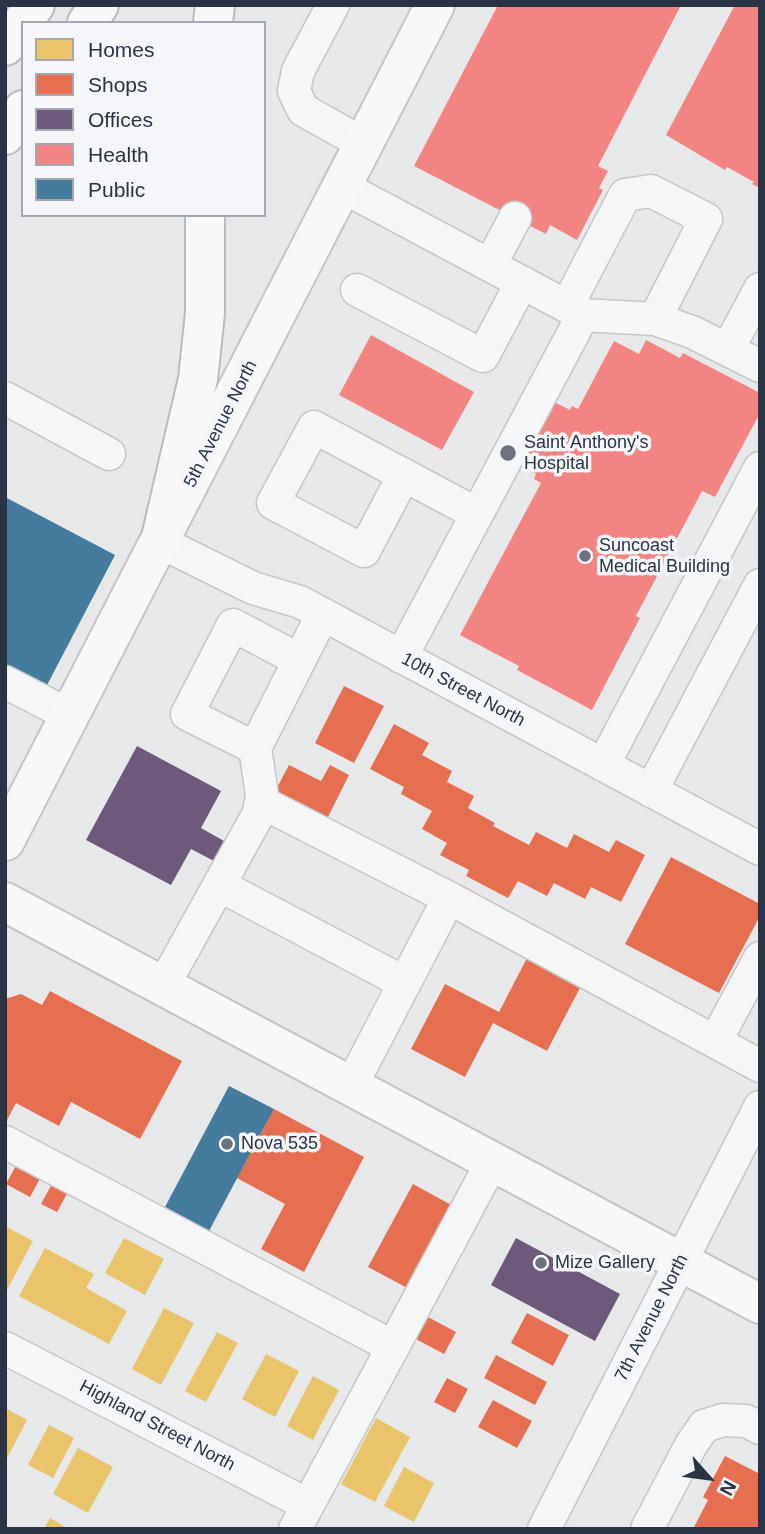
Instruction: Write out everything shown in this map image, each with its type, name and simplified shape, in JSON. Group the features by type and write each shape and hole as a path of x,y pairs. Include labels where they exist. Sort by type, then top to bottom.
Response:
{"main road":[{"path":"23,21 35,5"},
{"path":"87,21 99,5"},
{"name":"5th Avenue North","path":"5,841 435,5"},
{"path":"5,46 21,24"},
{"path":"5,135 21,113"},
{"path":"160,542 198,379 205,313 205,217"},
{"path":"5,902 760,1304"}],"street":[{"path":"333,5 298,71 294,91 303,110 364,144"},
{"path":"343,187 575,310 655,319 692,332 760,366"},
{"path":"401,657 477,514 575,310 625,195 651,191 706,219 655,319"},
{"path":"490,265 515,218"},
{"path":"357,290 484,356 522,282"},
{"path":"728,349 760,289"},
{"path":"5,398 109,454"},
{"path":"603,765 760,468"},
{"path":"404,475 477,514"},
{"name":"10th Street North","path":"160,542 253,588 300,602 760,849"},
{"path":"651,791 760,585"},
{"path":"163,986 259,813 262,795 255,748 323,614"},
{"path":"255,748 187,714 233,625 299,660"},
{"path":"5,682 71,716"},
{"path":"261,802 449,898 760,1066"},
{"path":"219,885 405,983"},
{"path":"351,1086 449,898"},
{"path":"715,1042 760,958"},
{"name":"7th Avenue North","path":"544,1529 760,1107"},
{"path":"5,1142 393,1347"},
{"path":"302,1517 492,1162"},
{"name":"Highland Street North","path":"5,1348 302,1517"},
{"path":"647,1529 691,1445 704,1426 723,1420 746,1421 760,1428"}],"building: Homes":[{"path":"5,1226 33,1241 5,1294"},
{"path":"124,1238 164,1259 145,1295 105,1273"},
{"path":"45,1248 94,1274 86,1288 127,1311 109,1344 19,1296"},
{"path":"164,1308 194,1323 161,1385 132,1369"},
{"path":"217,1332 238,1343 206,1402 185,1391"},
{"path":"266,1354 299,1371 275,1417 242,1399"},
{"path":"313,1376 339,1390 313,1440 287,1426"},
{"path":"5,1408 27,1420 5,1462"},
{"path":"376,1418 410,1437 375,1502 341,1484"},
{"path":"49,1425 74,1438 53,1478 28,1465"},
{"path":"78,1448 113,1467 88,1513 53,1494"},
{"path":"404,1467 434,1483 414,1522 384,1506"},
{"path":"50,1518 69,1529 44,1529"}],"building: Shops":[{"path":"344,686 384,706 354,763 315,743"},
{"path":"394,724 429,743 422,755 452,771 447,782 474,796 468,808 495,823 493,826 529,845 536,832 567,848 574,834 609,852 616,840 645,855 621,902 591,887 585,899 554,883 547,896 518,881 508,898 466,876 469,870 440,855 447,843 422,829 432,811 401,794 404,787 370,769"},
{"path":"289,765 321,781 330,765 349,775 324,825 271,799"},
{"path":"671,857 760,904 760,916 719,993 625,944"},
{"path":"527,958 581,986 547,1051 493,1023 465,1077 411,1049 445,984 499,1012"},
{"path":"50,991 182,1061 140,1139 71,1102 59,1126 16,1103 5,1124 5,999 21,994 42,1005"},
{"path":"274,1109 364,1157 304,1272 261,1249 285,1204 237,1178"},
{"path":"18,1162 42,1175 30,1197 6,1184"},
{"path":"53,1182 69,1190 57,1212 41,1204"},
{"path":"413,1184 455,1207 411,1290 368,1267"},
{"path":"527,1313 569,1335 553,1366 511,1343"},
{"path":"426,1316 456,1332 444,1354 414,1338"},
{"path":"496,1355 547,1382 535,1405 484,1378"},
{"path":"447,1378 468,1389 455,1413 434,1402"},
{"path":"493,1400 532,1421 517,1448 478,1427"},
{"path":"725,1456 760,1474 760,1529 693,1529 708,1500 703,1497"}],"building: Offices":[{"path":"137,746 221,791 201,828 224,841 214,861 191,849 171,885 86,840"},
{"path":"516,1238 620,1294 595,1341 491,1285"}],"building: Health":[{"path":"498,5 681,5 598,166 608,171 599,188 603,190 577,240 550,225 546,234 414,166"},
{"path":"735,5 760,5 760,188 752,184 754,182 727,167 725,170 666,135"},
{"path":"371,335 474,392 442,450 339,395"},
{"name":"Suncoast Medical Building","path":"646,340 680,358 683,353 760,393 760,413 715,497 702,491 636,616 640,618 592,710 517,670 519,666 460,635 541,483 534,479 536,474 518,465 550,400 570,410 572,406 578,409 614,341 639,354"}],"building: Public":[{"path":"5,497 115,555 46,687 5,666"},
{"name":"Nova 535","path":"229,1086 274,1109 209,1231 165,1207"}],"place":[{"name":"Saint Anthony's Hospital","path":"508,453"},
{"name":"Suncoast Medical Building","path":"585,556"},
{"name":"Nova 535","path":"227,1144"},
{"name":"Mize Gallery","path":"541,1263"}]}
